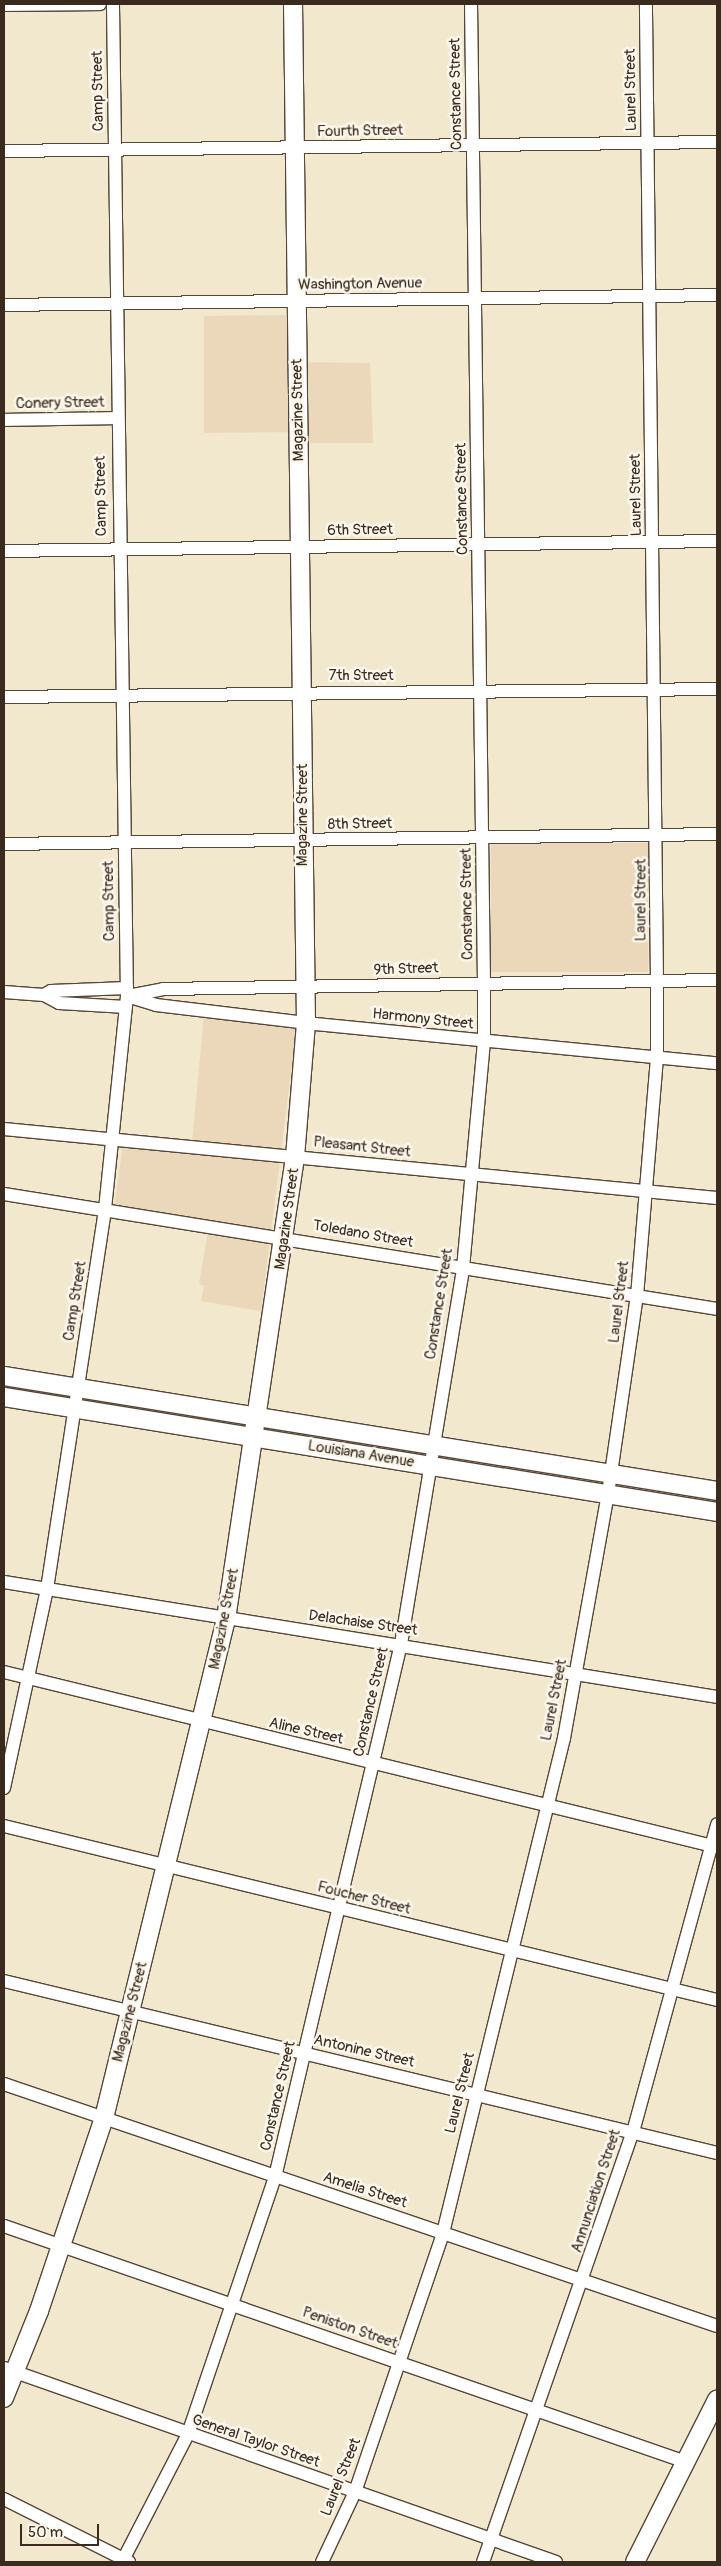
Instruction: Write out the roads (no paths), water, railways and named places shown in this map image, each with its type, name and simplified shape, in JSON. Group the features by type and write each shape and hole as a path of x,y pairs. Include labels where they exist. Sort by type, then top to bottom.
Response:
{"street":[{"path":"4,5 100,4"},
{"name":"Camp Street","path":"4,1788 30,1679 47,1589 75,1409 114,1139 127,997 116,418 118,304 113,4"},
{"name":"Magazine Street","path":"4,2398 10,2370 62,2246 104,2118 226,1619 285,1238 295,1157 306,1024 293,4"},
{"name":"Constance Street","path":"125,2561 188,2434 275,2177 401,1644 462,1268 484,1041 471,4"},
{"name":"Laurel Street","path":"322,2562 355,2492 401,2363 443,2233 548,1805 576,1675 608,1494 637,1296 657,1058 658,981 646,4"},
{"name":"Fourth Street","path":"4,151 717,142"},
{"name":"Washington Avenue","path":"4,305 717,295"},
{"name":"Conery Street","path":"4,420 116,418"},
{"name":"6th Street","path":"4,551 717,541"},
{"name":"7th Street","path":"4,697 302,692 479,693 717,689"},
{"name":"8th Street","path":"4,844 124,844 717,834"},
{"name":"9th Street","path":"127,997 163,989 717,980"},
{"name":"Harmony Street","path":"4,992 127,997 156,1005 306,1024 717,1064"},
{"path":"44,995 59,1003 127,997"},
{"name":"Pleasant Street","path":"4,1128 717,1198"},
{"name":"Toledano Street","path":"4,1194 717,1309"},
{"name":"Louisiana Avenue","path":"4,1376 717,1491"},
{"name":"Louisiana Avenue","path":"4,1398 717,1512"},
{"path":"341,1451 344,1430"},
{"name":"Delachaise Street","path":"4,1582 226,1619 401,1644 576,1675 717,1697"},
{"name":"Aline Street","path":"4,1672 201,1723 715,1846"},
{"name":"Annunciation Street","path":"483,2562 493,2541 584,2279 632,2132 675,1990 715,1846 717,1824"},
{"name":"Foucher Street","path":"4,1826 165,1867 717,2000"},
{"name":"Antonine Street","path":"4,1981 717,2153"},
{"name":"Amelia Street","path":"4,2084 275,2177 584,2279 717,2326"},
{"name":"Peniston Street","path":"4,2226 686,2462"},
{"name":"General Taylor Street","path":"10,2370 556,2562"},
{"path":"635,2562 717,2400"},
{"path":"4,2499 125,2561"}]}
